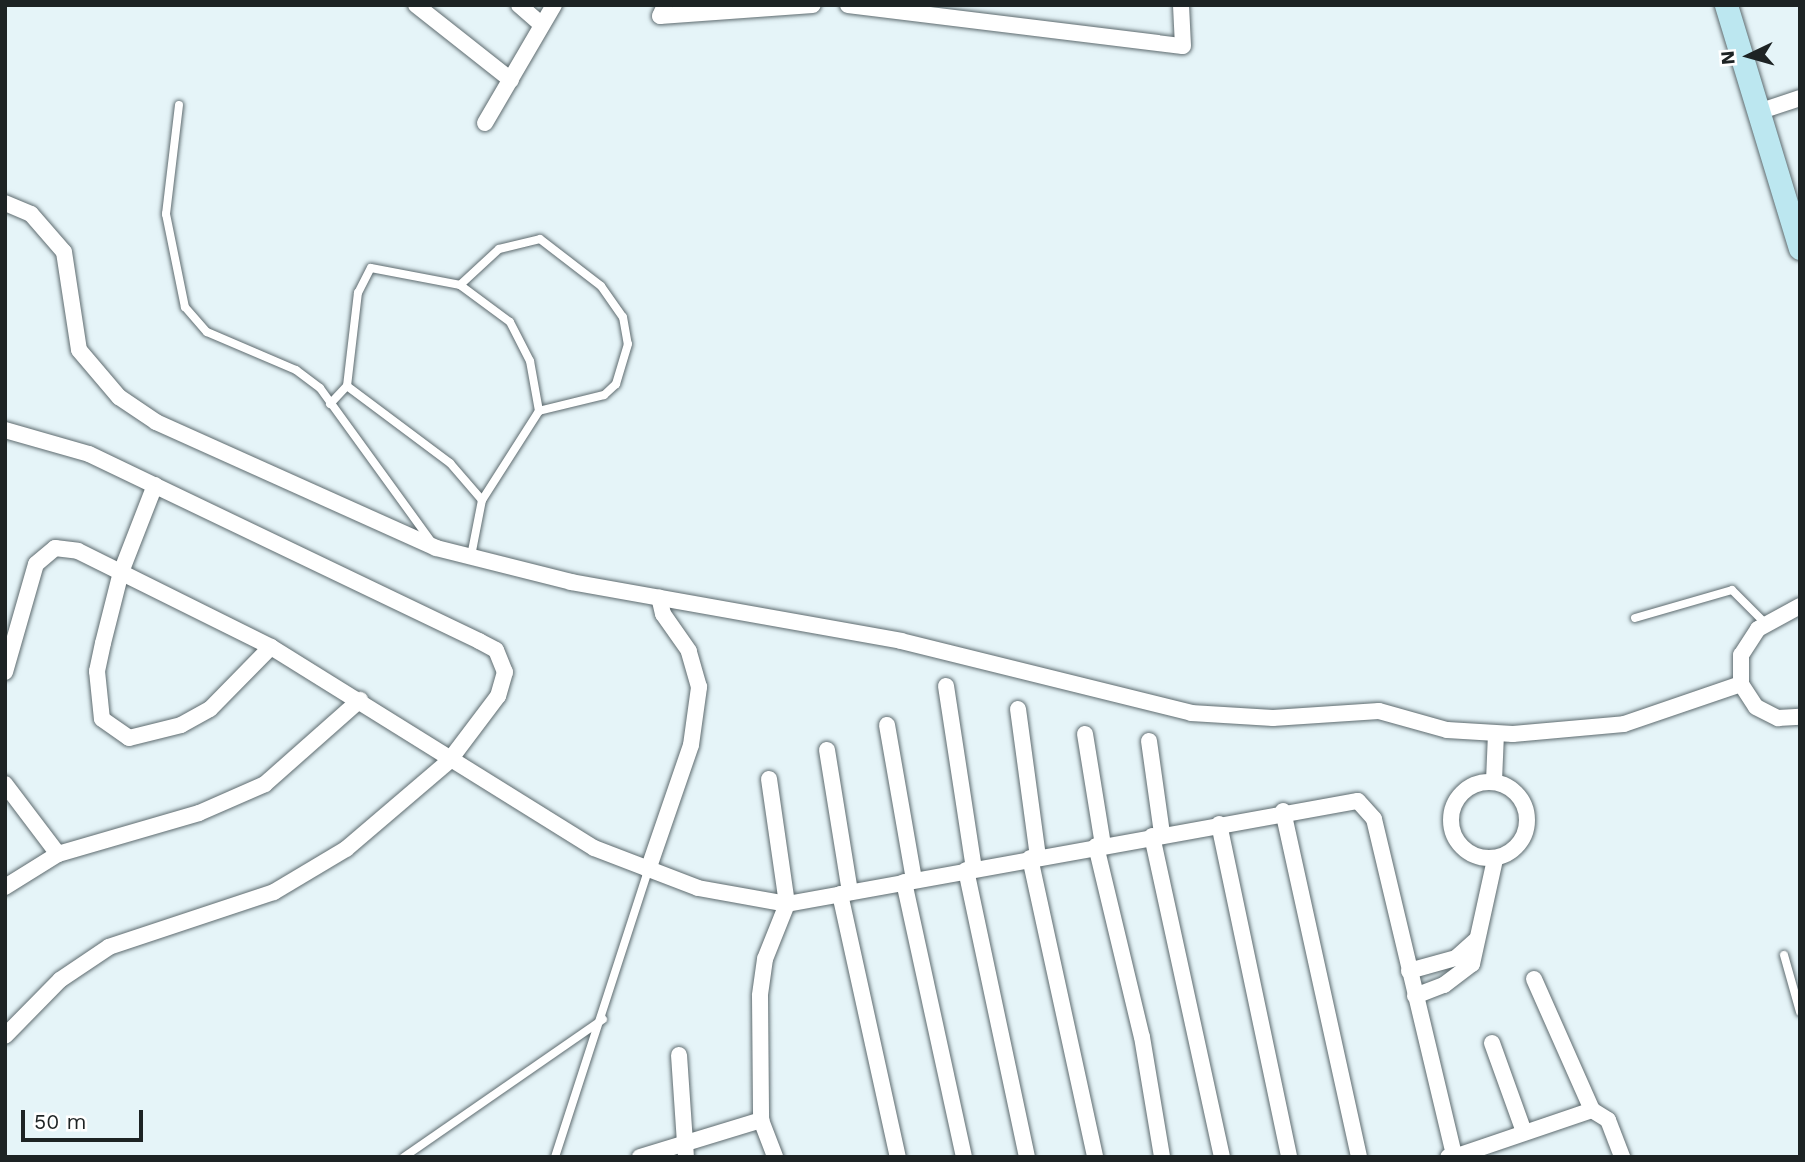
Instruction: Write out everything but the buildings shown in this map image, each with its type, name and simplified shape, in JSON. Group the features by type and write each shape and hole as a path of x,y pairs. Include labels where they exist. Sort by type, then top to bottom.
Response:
{"main road":[{"path":"1726,5 1800,248"}],"street":[{"path":"416,5 510,80"},
{"path":"519,5 542,25"},
{"path":"485,123 554,5"},
{"path":"665,5 660,16 813,5"},
{"path":"848,5 1183,46 1181,5"},
{"path":"1758,113 1800,98"},
{"path":"5,203 31,214 64,252 79,350 119,397 156,422 436,548 659,597 901,641 1164,709 1273,718 1379,711 1447,730 1496,734 1624,724 1741,684"},
{"path":"5,430 89,454 496,650 504,684 449,761 310,874 232,908 109,947 60,979 5,1036"},
{"path":"155,485 121,572 97,671 97,698 113,732 129,738 181,725 210,709 271,647"},
{"path":"5,672 44,554 66,548 121,572 271,647 360,700 539,819 648,870 728,896 787,904 1345,799 1368,807 1452,1156 1592,1110"},
{"path":"648,870 691,745 699,687 690,651 663,614 659,597"},
{"path":"1800,606 1765,623 1741,655 1741,684 1756,708 1779,718 1800,718"},
{"path":"946,686 970,869 1027,1157"},
{"path":"5,887 58,854 234,800 293,762 360,700"},
{"path":"1018,709 1034,858 1095,1157"},
{"path":"887,725 909,881 964,1157"},
{"path":"1085,734 1099,846 1142,1037 1161,1157"},
{"path":"1494,781 1496,734"},
{"path":"1149,741 1157,835 1222,1157"},
{"path":"827,750 845,893 898,1157"},
{"path":"769,779 787,904 765,959 760,996 761,1120 775,1157"},
{"path":"1494,781 1460,794 1450,822 1460,847 1495,859"},
{"path":"1415,996 1461,975 1472,964 1495,859 1522,841 1528,821 1520,797 1494,781"},
{"path":"5,784 58,854"},
{"path":"1283,811 1359,1157"},
{"path":"1219,824 1289,1157"},
{"path":"1409,971 1456,958 1476,940"},
{"path":"1534,979 1592,1110 1608,1120 1622,1157"},
{"path":"1492,1043 1524,1132"},
{"path":"679,1055 686,1149"},
{"path":"640,1157 686,1149 761,1120"}],"lane":[{"path":"179,105 166,214 185,307 207,332 296,370 330,404 436,548"},
{"path":"460,285 499,249 540,239 601,286 623,317 628,344 616,384 604,395 539,411"},
{"path":"330,404 347,386 364,274 382,267 460,285 510,322 530,361 539,411 482,500 471,556"},
{"path":"347,386 450,463 482,500"},
{"path":"1634,618 1732,590 1765,623"},
{"path":"555,1157 604,1018 648,870"},
{"path":"1784,955 1800,1012"},
{"path":"404,1157 493,1101 604,1018"}]}
